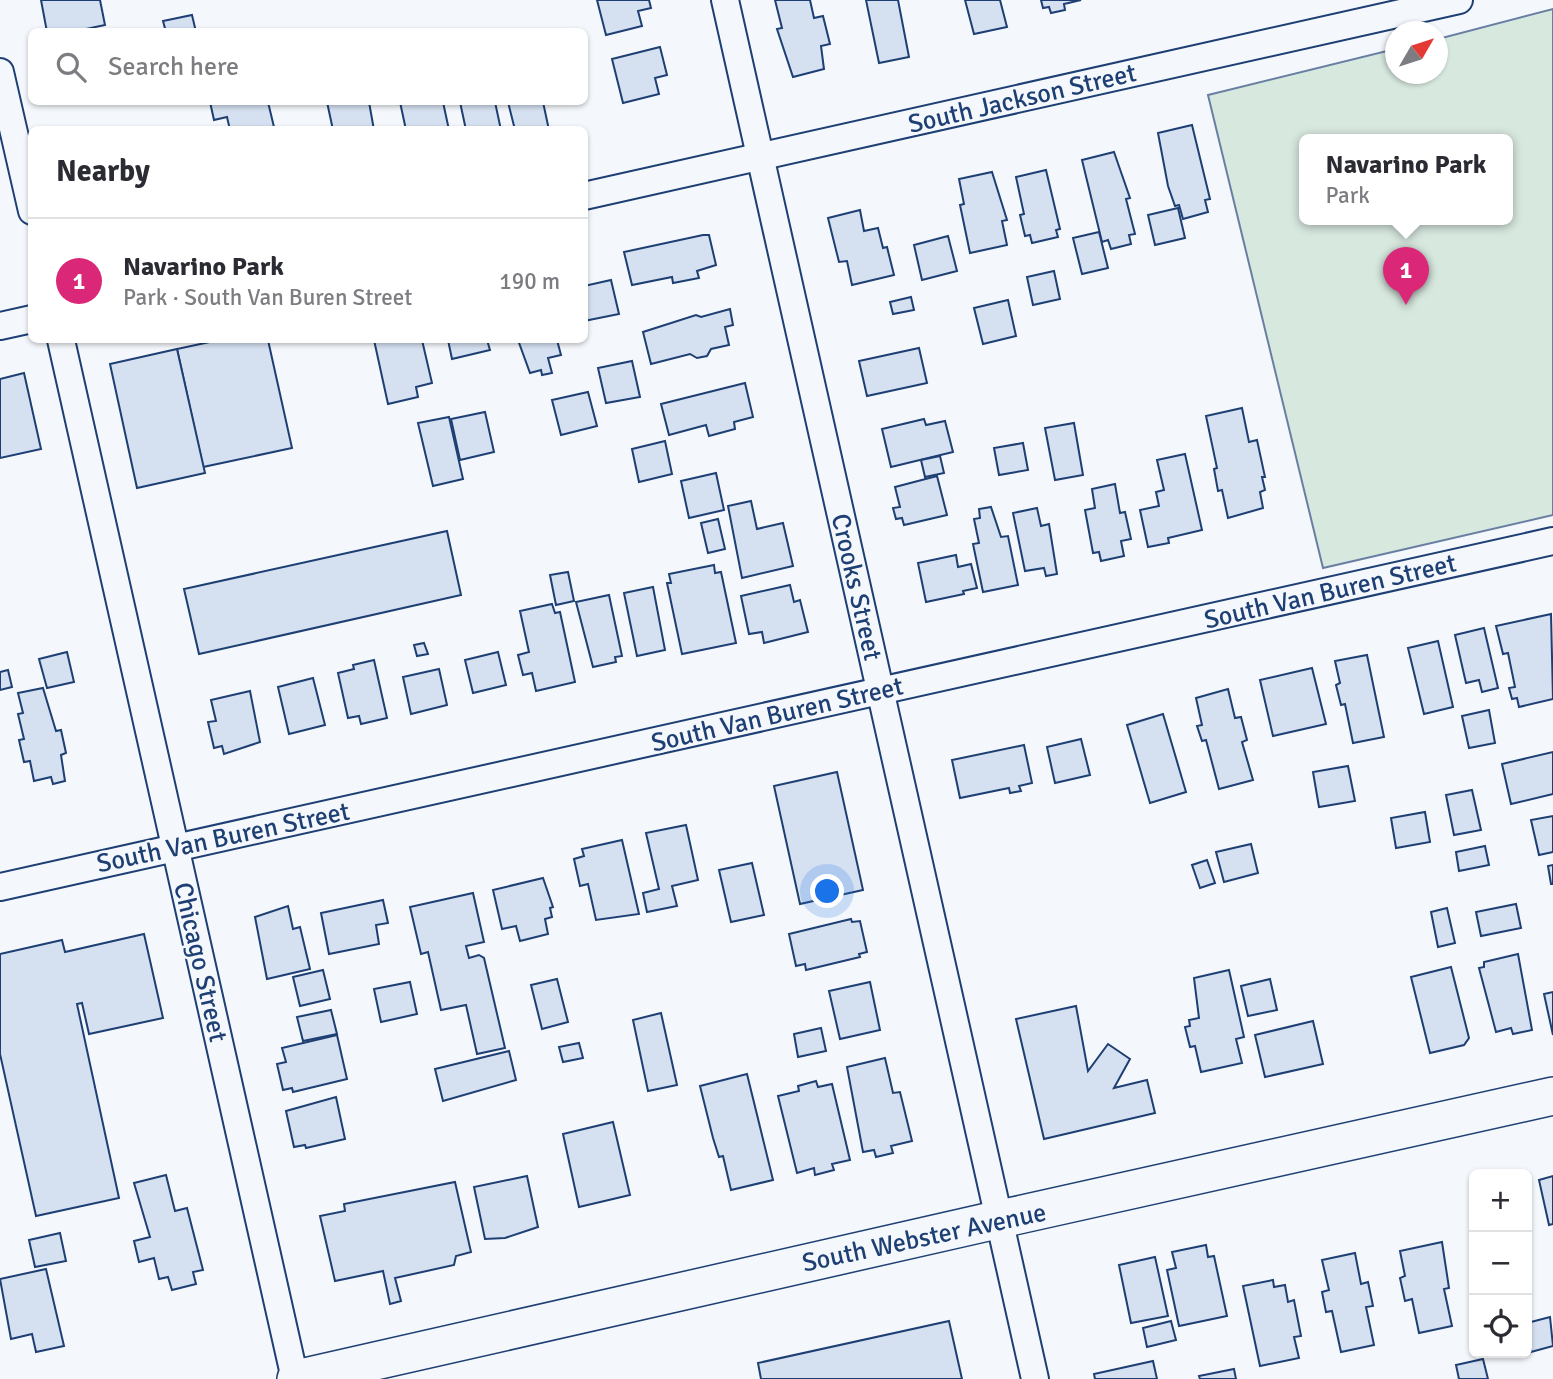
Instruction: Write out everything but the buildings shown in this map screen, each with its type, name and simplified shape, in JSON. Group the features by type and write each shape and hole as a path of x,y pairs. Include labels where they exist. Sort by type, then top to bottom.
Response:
{"main road":[{"name":"South Webster Avenue","path":"295,1379 623,1302 999,1221 1553,1096"}],"street":[{"name":"Crooks Street","path":"725,0 1035,1379"},
{"name":"South Jackson Street","path":"588,195 1459,0"},
{"path":"0,72 28,194"},
{"path":"0,326 28,320"},
{"name":"Chicago Street","path":"62,343 295,1379"},
{"name":"South Van Buren Street","path":"0,887 1553,541"}],"shaded area":[{"path":"1553,9 1553,515 1323,568 1208,95 1385,51 1385,84 1448,84 1448,36"}],"place":[{"name":"Navarino Park","path":"1406,305"}]}
